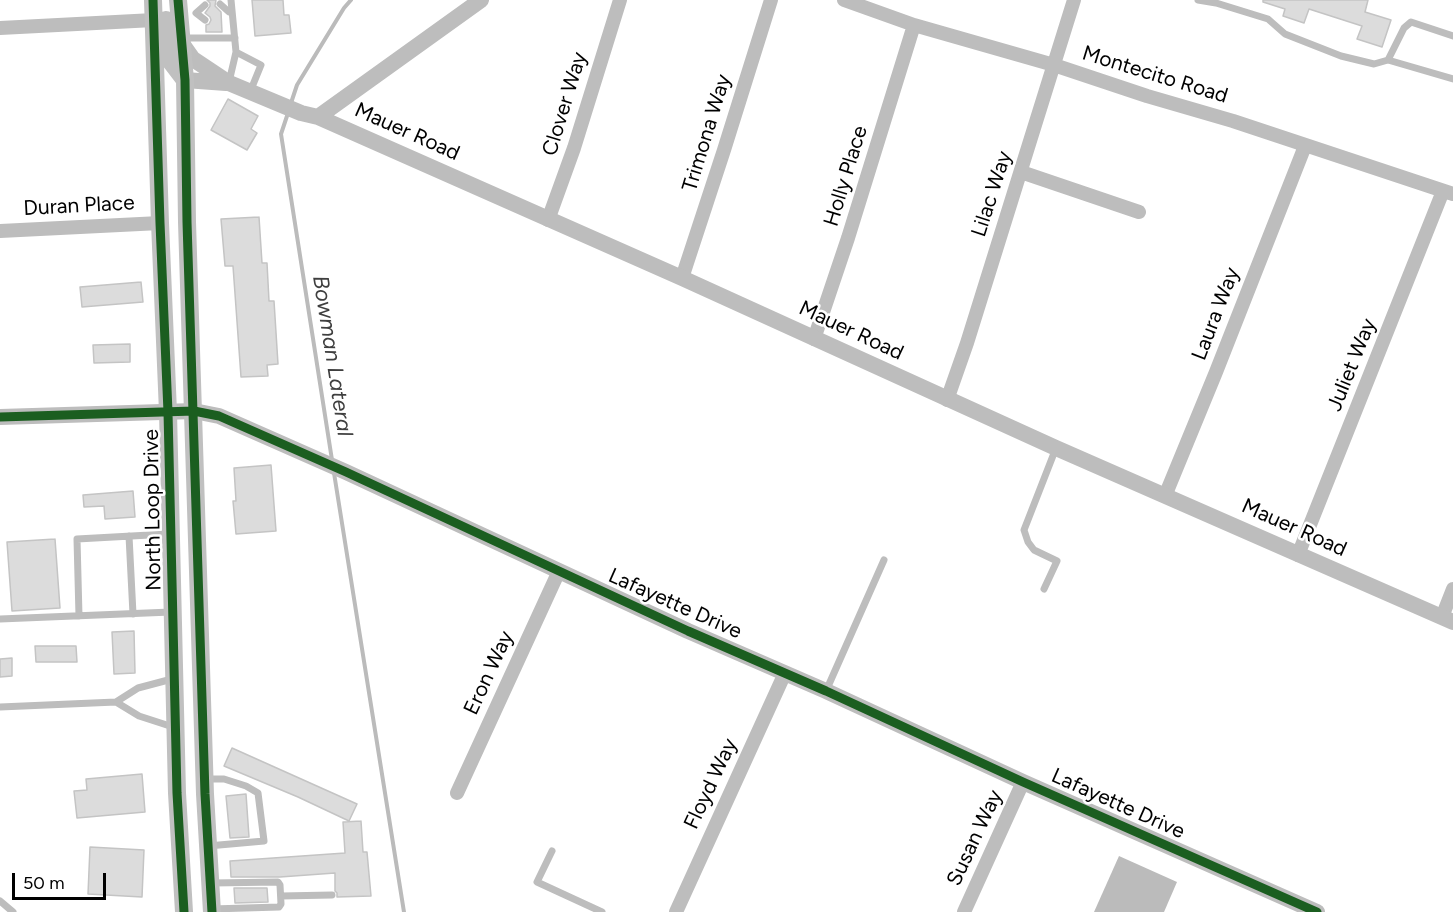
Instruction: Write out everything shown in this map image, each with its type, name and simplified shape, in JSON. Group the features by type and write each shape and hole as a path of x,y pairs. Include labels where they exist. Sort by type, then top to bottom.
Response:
{"main road":[{"name":"North Loop Drive","path":"153,0 168,412 177,793 184,912"},
{"path":"165,0 169,59 185,80"},
{"name":"North Loop Drive","path":"184,9 181,40 185,80 205,787 212,911"},
{"path":"177,793 205,787"}],"street":[{"path":"318,117 481,0"},
{"name":"Clover Way","path":"549,220 620,0"},
{"name":"Trimona Way","path":"682,278 771,0"},
{"name":"Montecito Road","path":"844,0 914,25 1054,65 1147,96 1233,121 1448,193"},
{"name":"Lilac Way","path":"947,399 967,344 1074,0"},
{"path":"0,28 154,20"},
{"name":"Holly Place","path":"814,339 914,25"},
{"name":"Mauer Road","path":"181,40 193,59 229,83 301,113 318,117 682,278 1056,448 1447,620"},
{"name":"Mauer Road","path":"185,80 229,83"},
{"name":"Laura Way","path":"1165,496 1305,146"},
{"path":"1021,172 1139,212"},
{"name":"Juliet Way","path":"1298,555 1448,193"},
{"name":"Duran Place","path":"0,231 160,223"},
{"name":"Lafayette Drive","path":"0,417 194,411 219,416 346,472 688,632 826,691 1023,782 1317,912"},
{"name":"Eron Way","path":"457,793 559,571"},
{"path":"1447,620 1453,589"},
{"name":"Floyd Way","path":"676,912 785,673"},
{"name":"Susan Way","path":"964,912 1023,782"}],"lane":[{"path":"229,83 236,52 231,0"},
{"path":"1198,0 1268,19 1286,34 1341,56 1374,64 1388,60 1453,79"},
{"path":"220,4 231,12"},
{"path":"184,9 205,5"},
{"path":"184,9 205,20"},
{"path":"221,19 231,12"},
{"path":"1388,60 1404,28 1412,22 1453,36"},
{"path":"181,40 235,38"},
{"path":"236,52 261,65 250,92"},
{"path":"1044,589 1057,561 1034,550 1024,530 1056,448"},
{"path":"79,616 77,539 171,534"},
{"path":"129,536 133,614"},
{"path":"826,691 884,560"},
{"path":"0,619 173,612"},
{"path":"0,707 116,702 138,688 175,679"},
{"path":"116,702 140,716 176,728"},
{"path":"205,787 224,779 246,786 258,793 264,841 208,846"},
{"path":"552,851 537,882 603,912"},
{"path":"211,883 278,882 281,896 279,907 212,911"},
{"path":"281,896 332,895"},
{"path":"0,901 13,912"}],"shaded area":[{"path":"1119,856 1177,882 1164,912 1094,912"}],"building":[{"path":"207,0 216,0 215,6 221,12 222,32 206,32 206,25 211,20 205,13 210,6"},
{"path":"252,0 283,0 284,15 289,15 291,33 255,36"},
{"path":"1263,0 1368,0 1365,12 1391,20 1382,47 1357,39 1362,26 1309,9 1304,23 1283,16 1285,9 1263,2"},
{"path":"228,99 258,116 251,129 257,133 247,150 211,130"},
{"path":"259,217 262,263 267,263 269,301 274,301 278,364 267,365 268,376 241,377 233,266 225,266 221,219"},
{"path":"141,282 143,302 82,307 80,287"},
{"path":"130,344 130,362 94,363 93,345"},
{"path":"271,465 276,531 236,534 233,501 236,501 234,468"},
{"path":"133,491 135,517 105,519 104,506 84,507 83,495"},
{"path":"55,539 60,608 12,611 7,542"},
{"path":"134,631 135,673 114,674 112,632"},
{"path":"35,646 76,646 77,662 36,662"},
{"path":"12,658 12,676 0,677 0,659"},
{"path":"232,748 357,804 349,821 224,766"},
{"path":"142,774 145,812 77,818 74,791 87,790 86,779"},
{"path":"246,794 249,837 230,838 226,796"},
{"path":"361,821 363,852 367,852 371,896 337,897 335,873 280,877 231,877 230,861 345,853 343,822"},
{"path":"90,847 144,850 142,897 88,894"},
{"path":"234,888 267,888 268,902 235,903"}],"waterway":[{"name":"Bowman Lateral","path":"291,103 297,85 351,0"},
{"name":"Bowman Lateral","path":"288,113 281,134 332,460"},
{"name":"Bowman Lateral","path":"334,473 404,912"}],"cycle path":[{"path":"153,0 168,412 177,793 184,912"},
{"path":"178,0 185,80 187,222 205,794 212,912"},
{"path":"0,417 194,411 219,416 346,472 688,631 1317,912"}]}
